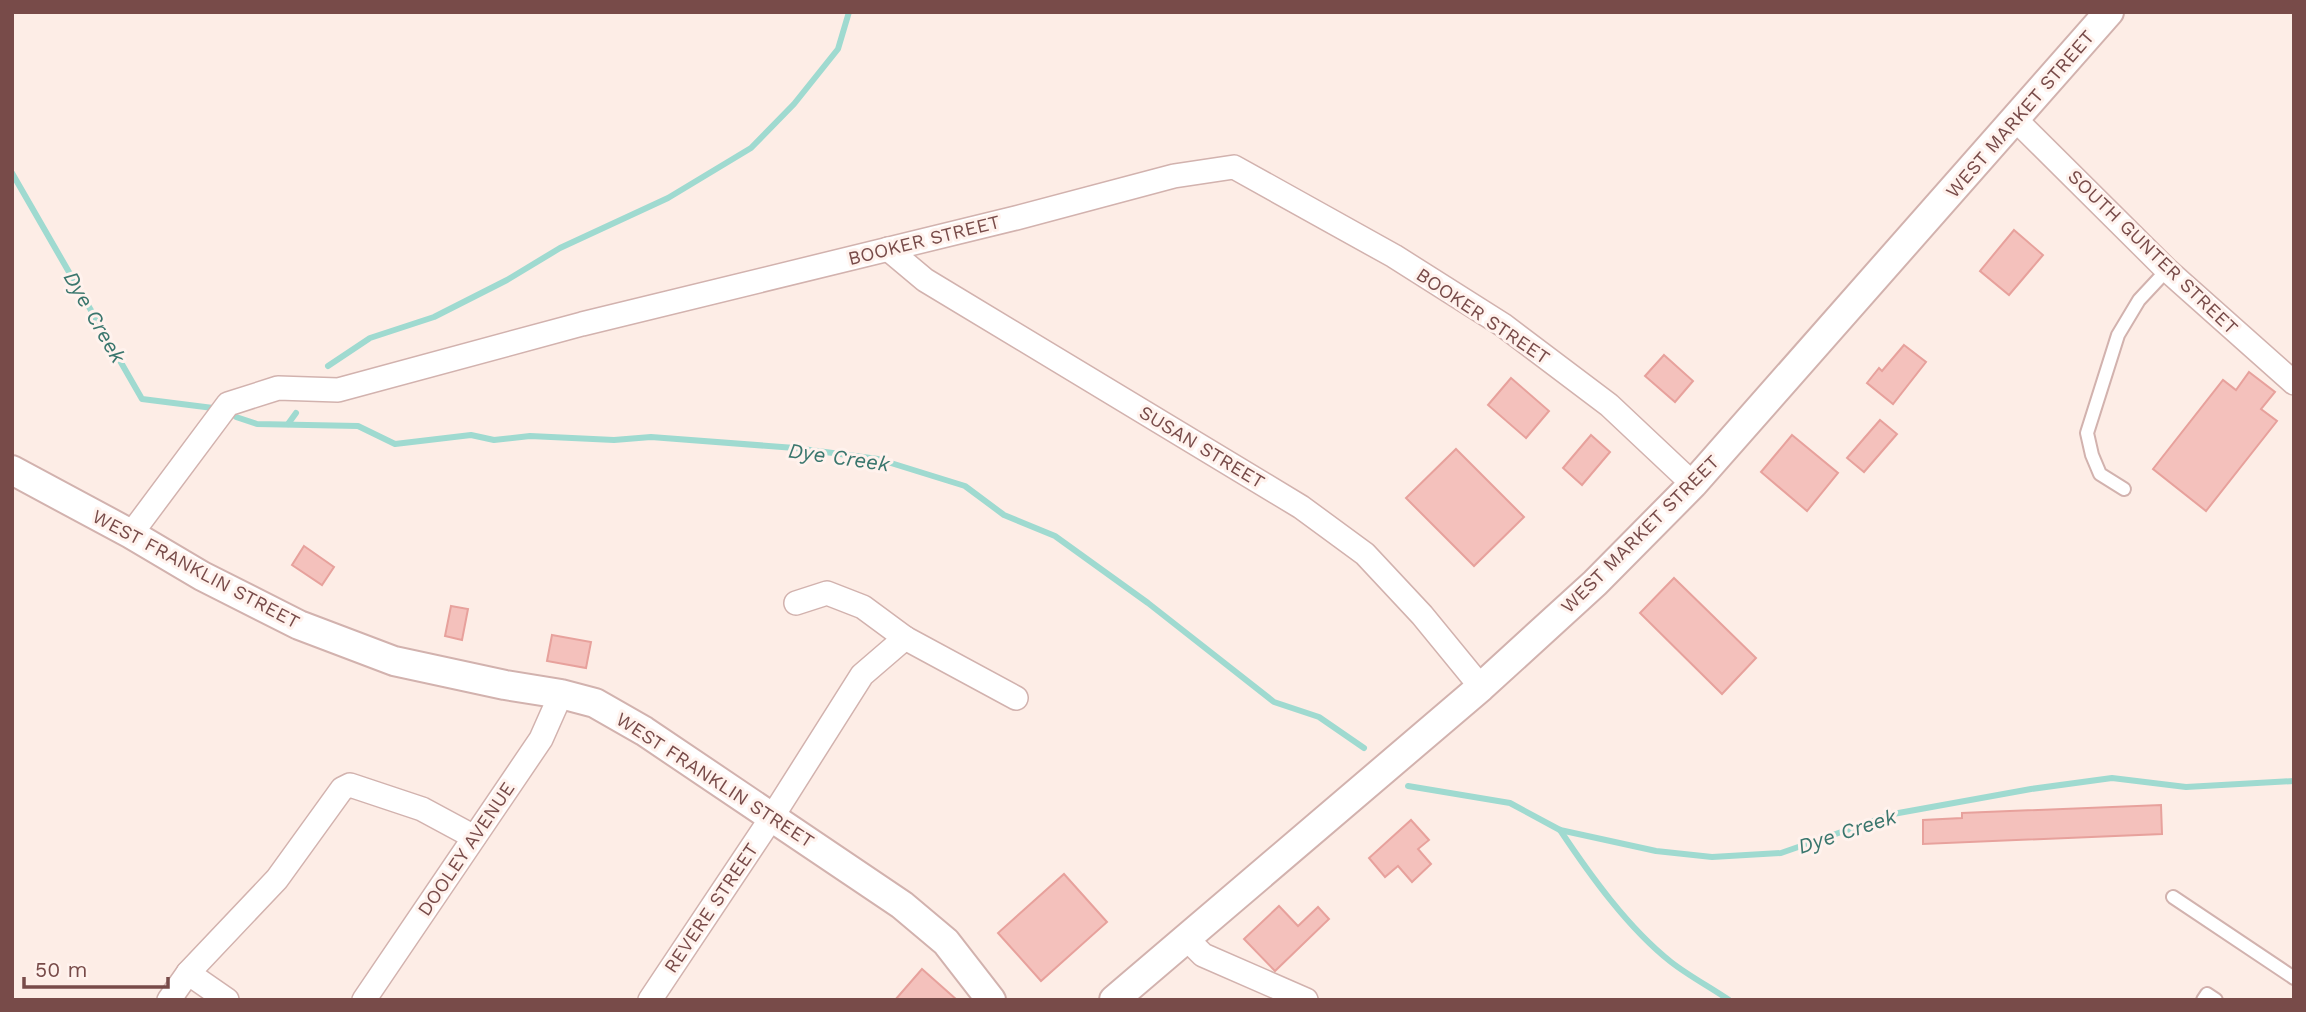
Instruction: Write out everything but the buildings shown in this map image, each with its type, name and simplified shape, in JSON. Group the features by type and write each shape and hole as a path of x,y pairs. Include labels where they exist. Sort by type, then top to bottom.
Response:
{"street":[{"name":"WEST MARKET STREET","path":"1114,1000 1481,687 1594,583 1693,484 2109,12"},
{"name":"SOUTH GUNTER STREET","path":"2015,119 2167,270 2294,383"},
{"name":"BOOKER STREET","path":"131,534 228,404 278,388 338,390 582,324 1174,176 1234,167 1394,256 1503,325 1609,405 1693,484"},
{"name":"SUSAN STREET","path":"888,249 925,280 1301,507 1365,554 1422,615 1481,687"},
{"name":"WEST FRANKLIN STREET","path":"12,470 202,576 299,625 382,657 595,703 644,731 902,905 946,942 991,1000"},
{"path":"796,603 827,593 863,607 905,638 1016,698"},
{"name":"REVERE STREET","path":"650,1000 772,817 862,675 905,638"},
{"name":"DOOLEY AVENUE","path":"364,1000 541,739 561,694"},
{"path":"169,1000 188,973 277,879 342,789 350,785 422,809 474,837"},
{"path":"1186,938 1203,956 1306,1000"},
{"path":"188,973 227,1000"}],"lane":[{"path":"2124,489 2100,474 2087,433 2118,335 2139,300 2167,270"},
{"path":"2173,897 2294,978"},
{"path":"2203,1000 2207,994 2216,1000"}],"waterway":[{"path":"328,366 370,338 434,317 507,280 560,248 668,198 751,148 794,104 838,49 849,12"},
{"name":"Dye Creek","path":"12,173 142,399 213,408"},
{"path":"288,424 296,413"},
{"name":"Dye Creek","path":"236,417 257,424 358,426 395,444 471,435 494,440 530,436 614,440 651,437 795,448 878,459 965,486 1004,515 1055,536 1148,603 1274,702 1319,717 1364,748"},
{"name":"Dye Creek","path":"1408,786 1510,803 1560,830 1656,851 1712,857 1781,853 1893,814 2031,789 2112,778 2186,787 2294,781"},
{"path":"1560,830 1597,883 1640,933 1671,962 1729,1000"}]}
